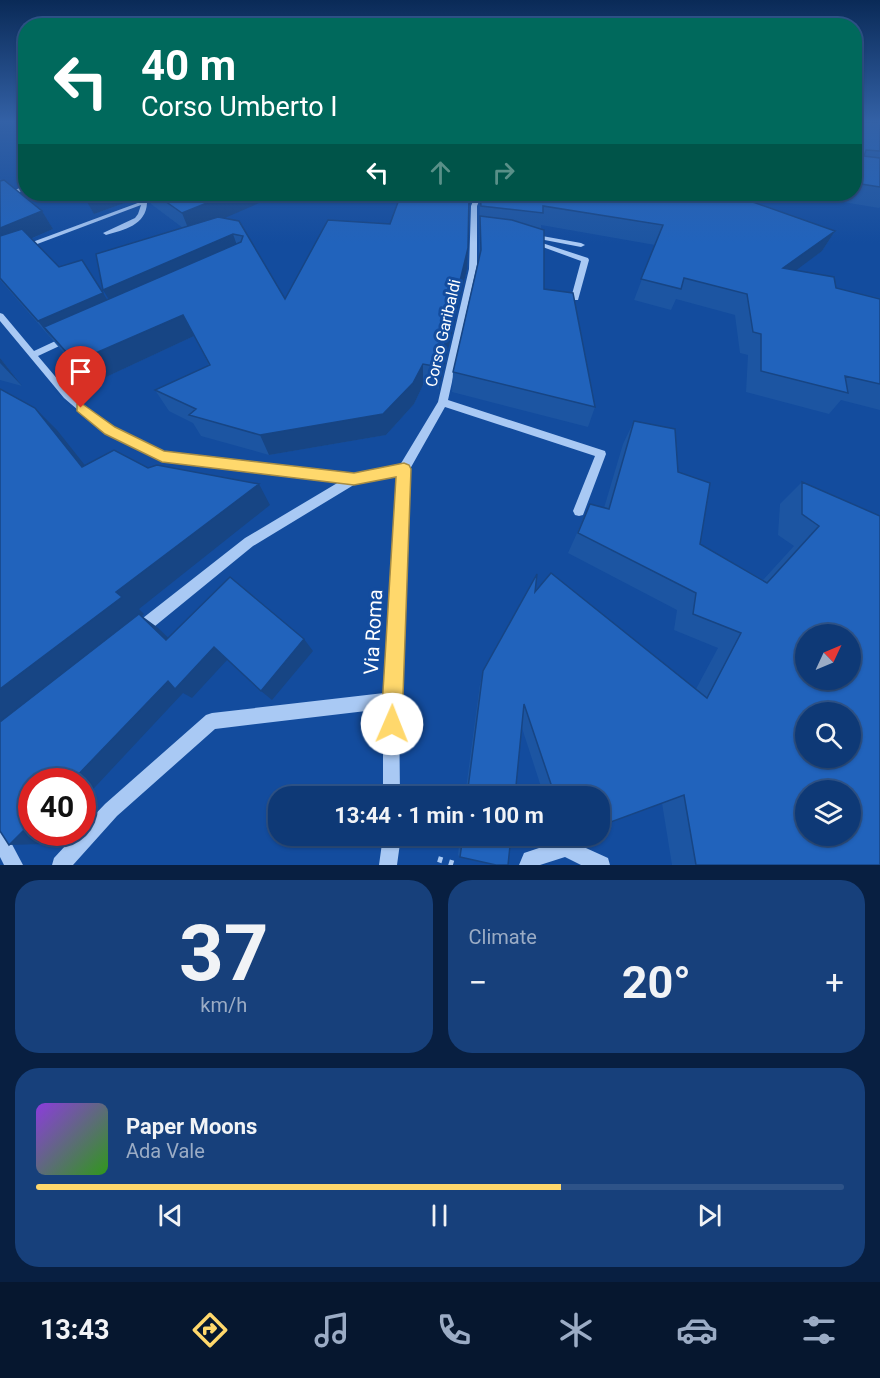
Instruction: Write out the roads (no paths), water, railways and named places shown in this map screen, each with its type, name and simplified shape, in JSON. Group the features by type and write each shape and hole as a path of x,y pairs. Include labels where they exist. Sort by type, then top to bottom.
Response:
{"street":[{"path":"0,198 18,190"},
{"name":"Corso Garibaldi","path":"404,469 443,402 473,269 478,231 474,206 476,201"},
{"path":"0,255 144,202 144,210 138,221 106,233"},
{"path":"575,298 585,260 521,237 580,245"},
{"path":"0,316 67,396 110,430 162,457 354,479 404,469"},
{"path":"32,355 74,336"},
{"path":"443,402 601,454 579,512"},
{"name":"Via Roma","path":"392,786 392,700 404,469"},
{"path":"132,636 249,542 354,479"},
{"path":"61,865 111,810 212,721 392,700"},
{"path":"0,839 14,865"},
{"path":"388,865 391,846"},
{"path":"528,865 530,859 566,848 602,865"}]}
